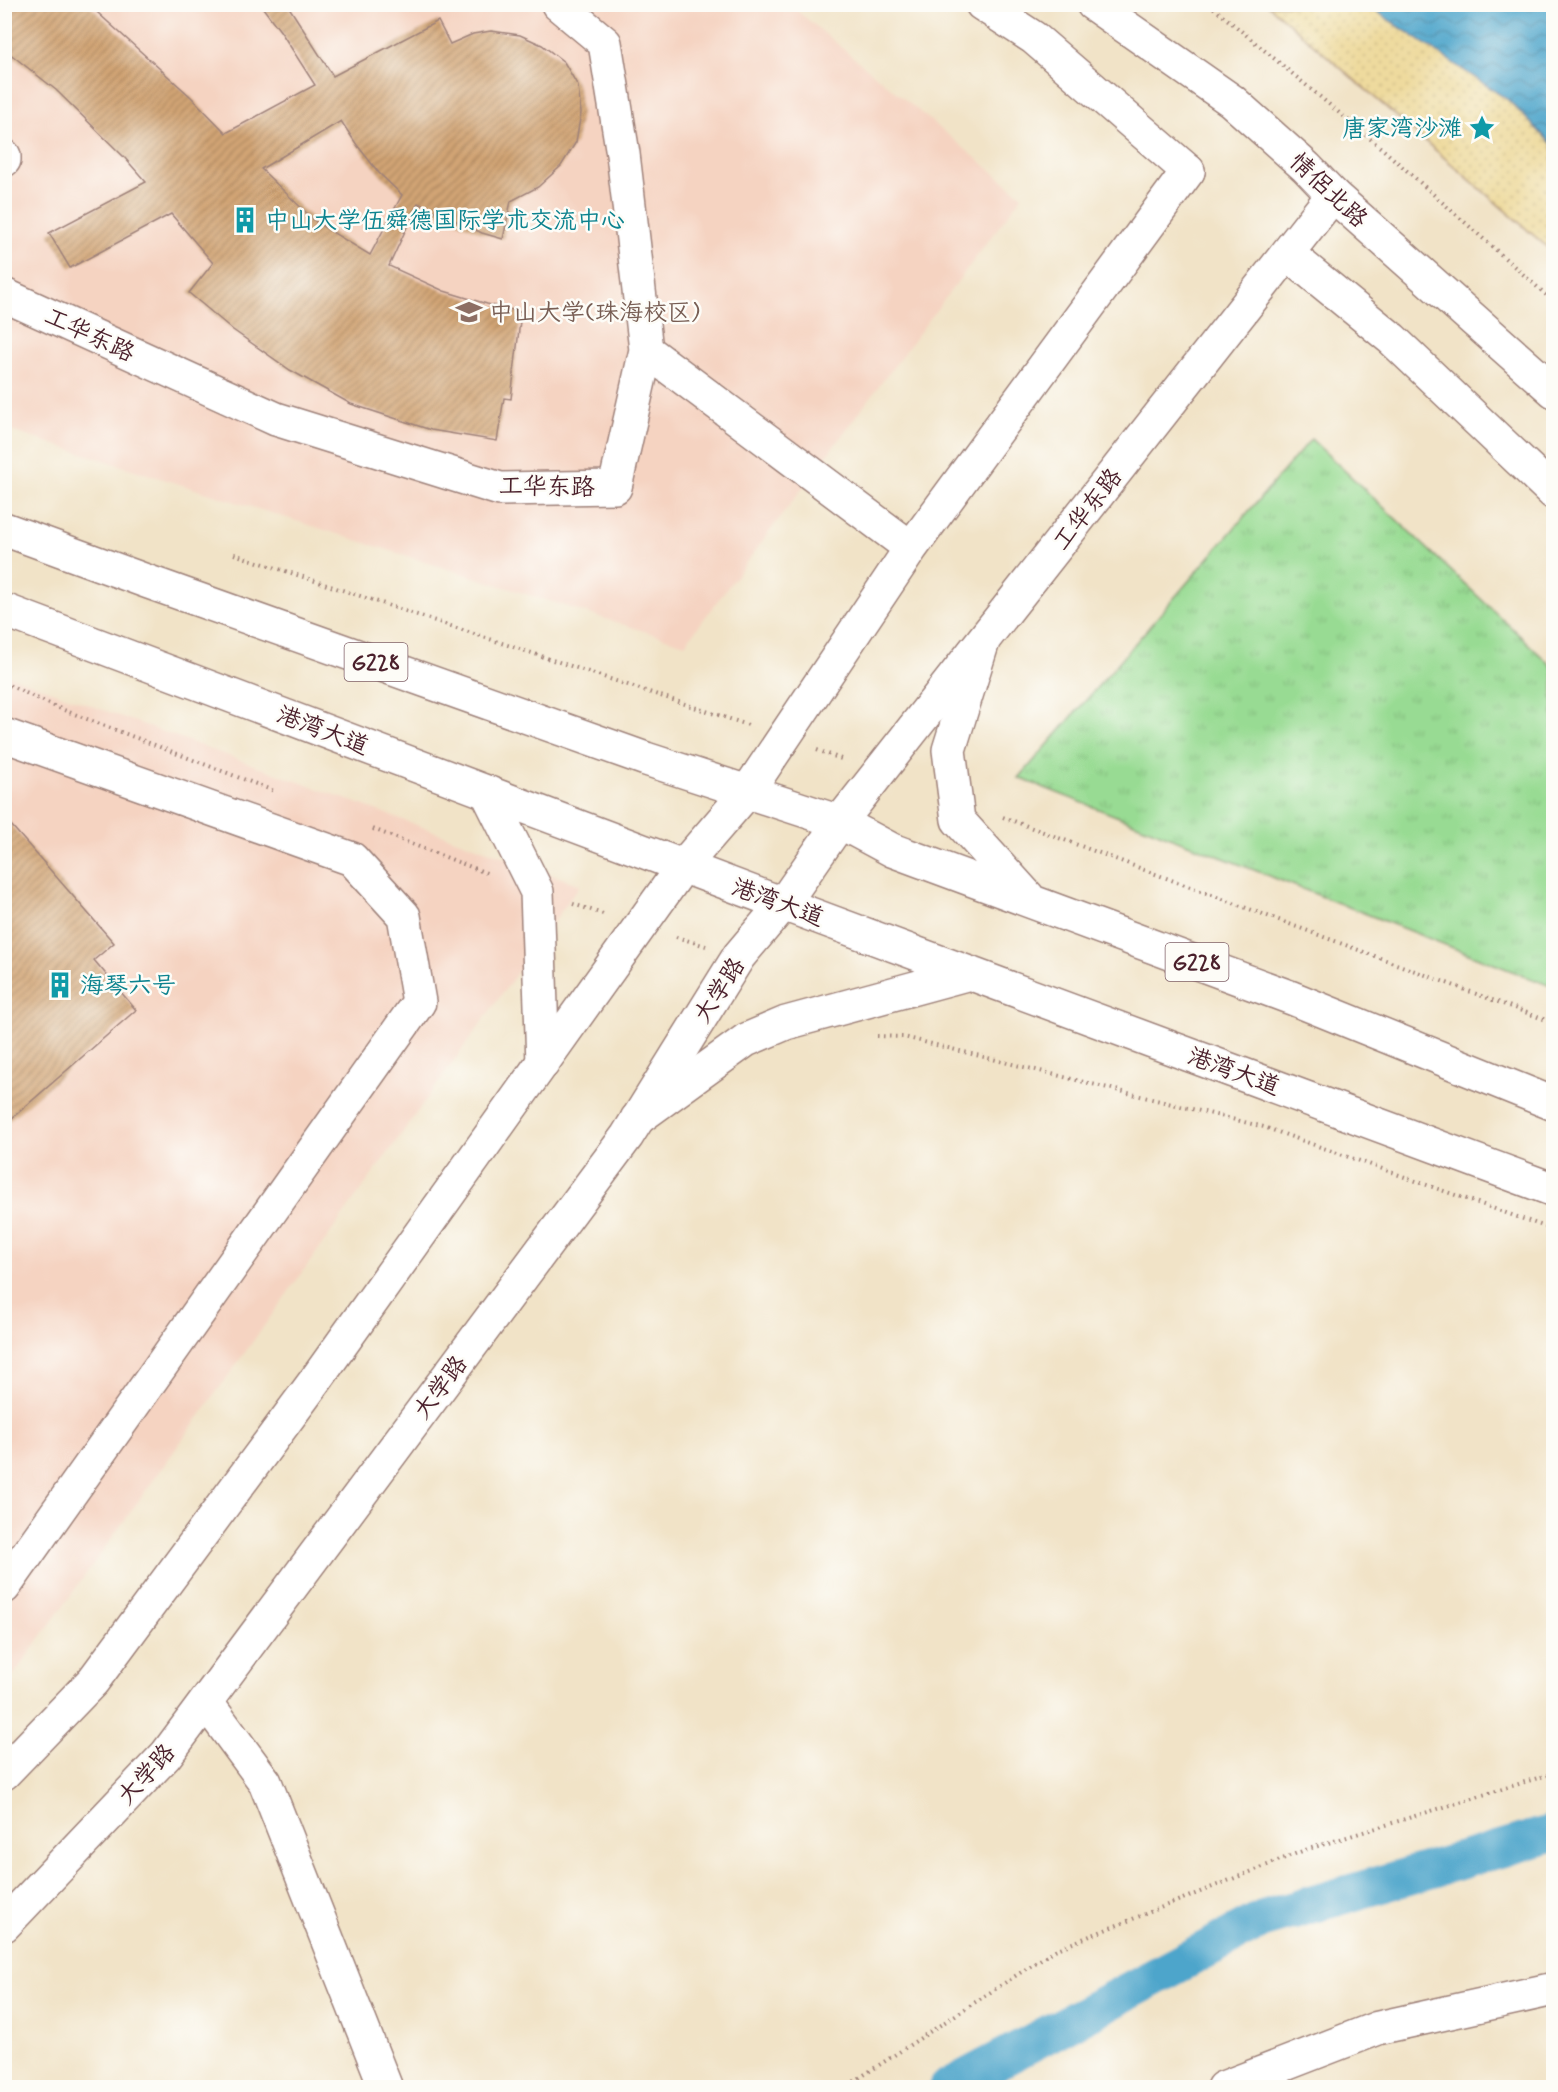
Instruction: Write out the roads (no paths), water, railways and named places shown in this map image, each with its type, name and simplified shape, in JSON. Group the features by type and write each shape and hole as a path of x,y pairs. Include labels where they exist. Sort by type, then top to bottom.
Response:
{"main road":[{"name":"工华东路","path":"4,295 276,419 500,489 615,487 646,350 622,154 605,43 558,4"},
{"path":"4,1773 93,1682 318,1377 683,866 748,791 911,548 1188,171 1034,38 982,4"},
{"name":"情侶北路","path":"1093,4 1232,101 1554,391"},
{"name":"工华东路","path":"840,822 1334,195"},
{"path":"1288,254 1392,339 1554,493"},
{"path":"646,350 911,548"},
{"name":"G228","path":"4,529 634,755 840,822 892,850 1292,998 1554,1104"},
{"name":"港湾大道","path":"4,610 783,904 1554,1190"},
{"path":"982,641 949,750 958,820 1031,901"},
{"path":"4,735 352,859 404,916 419,1002 4,1587"},
{"path":"487,792 537,892 543,1063"},
{"name":"大学路","path":"4,1925 166,1755 627,1136 739,956 783,904 840,822"},
{"path":"637,1119 746,1040 786,1023 970,973"},
{"path":"206,1702 265,1782 386,2088"},
{"path":"1223,2088 1291,2075 1378,2028 1554,1989"}],"water":[{"path":"1367,5 1553,5 1553,145 1508,100"}],"waterway":[{"path":"947,2088 1263,1919 1554,1833"}],"place":[{"name":"唐家湾沙滩","path":"1482,128"},
{"name":"中山大学伍舜德国际学术交流中心","path":"245,220"},
{"name":"中山大学(珠海校区)","path":"469,312"},
{"name":"海琴六号","path":"60,985"}]}
